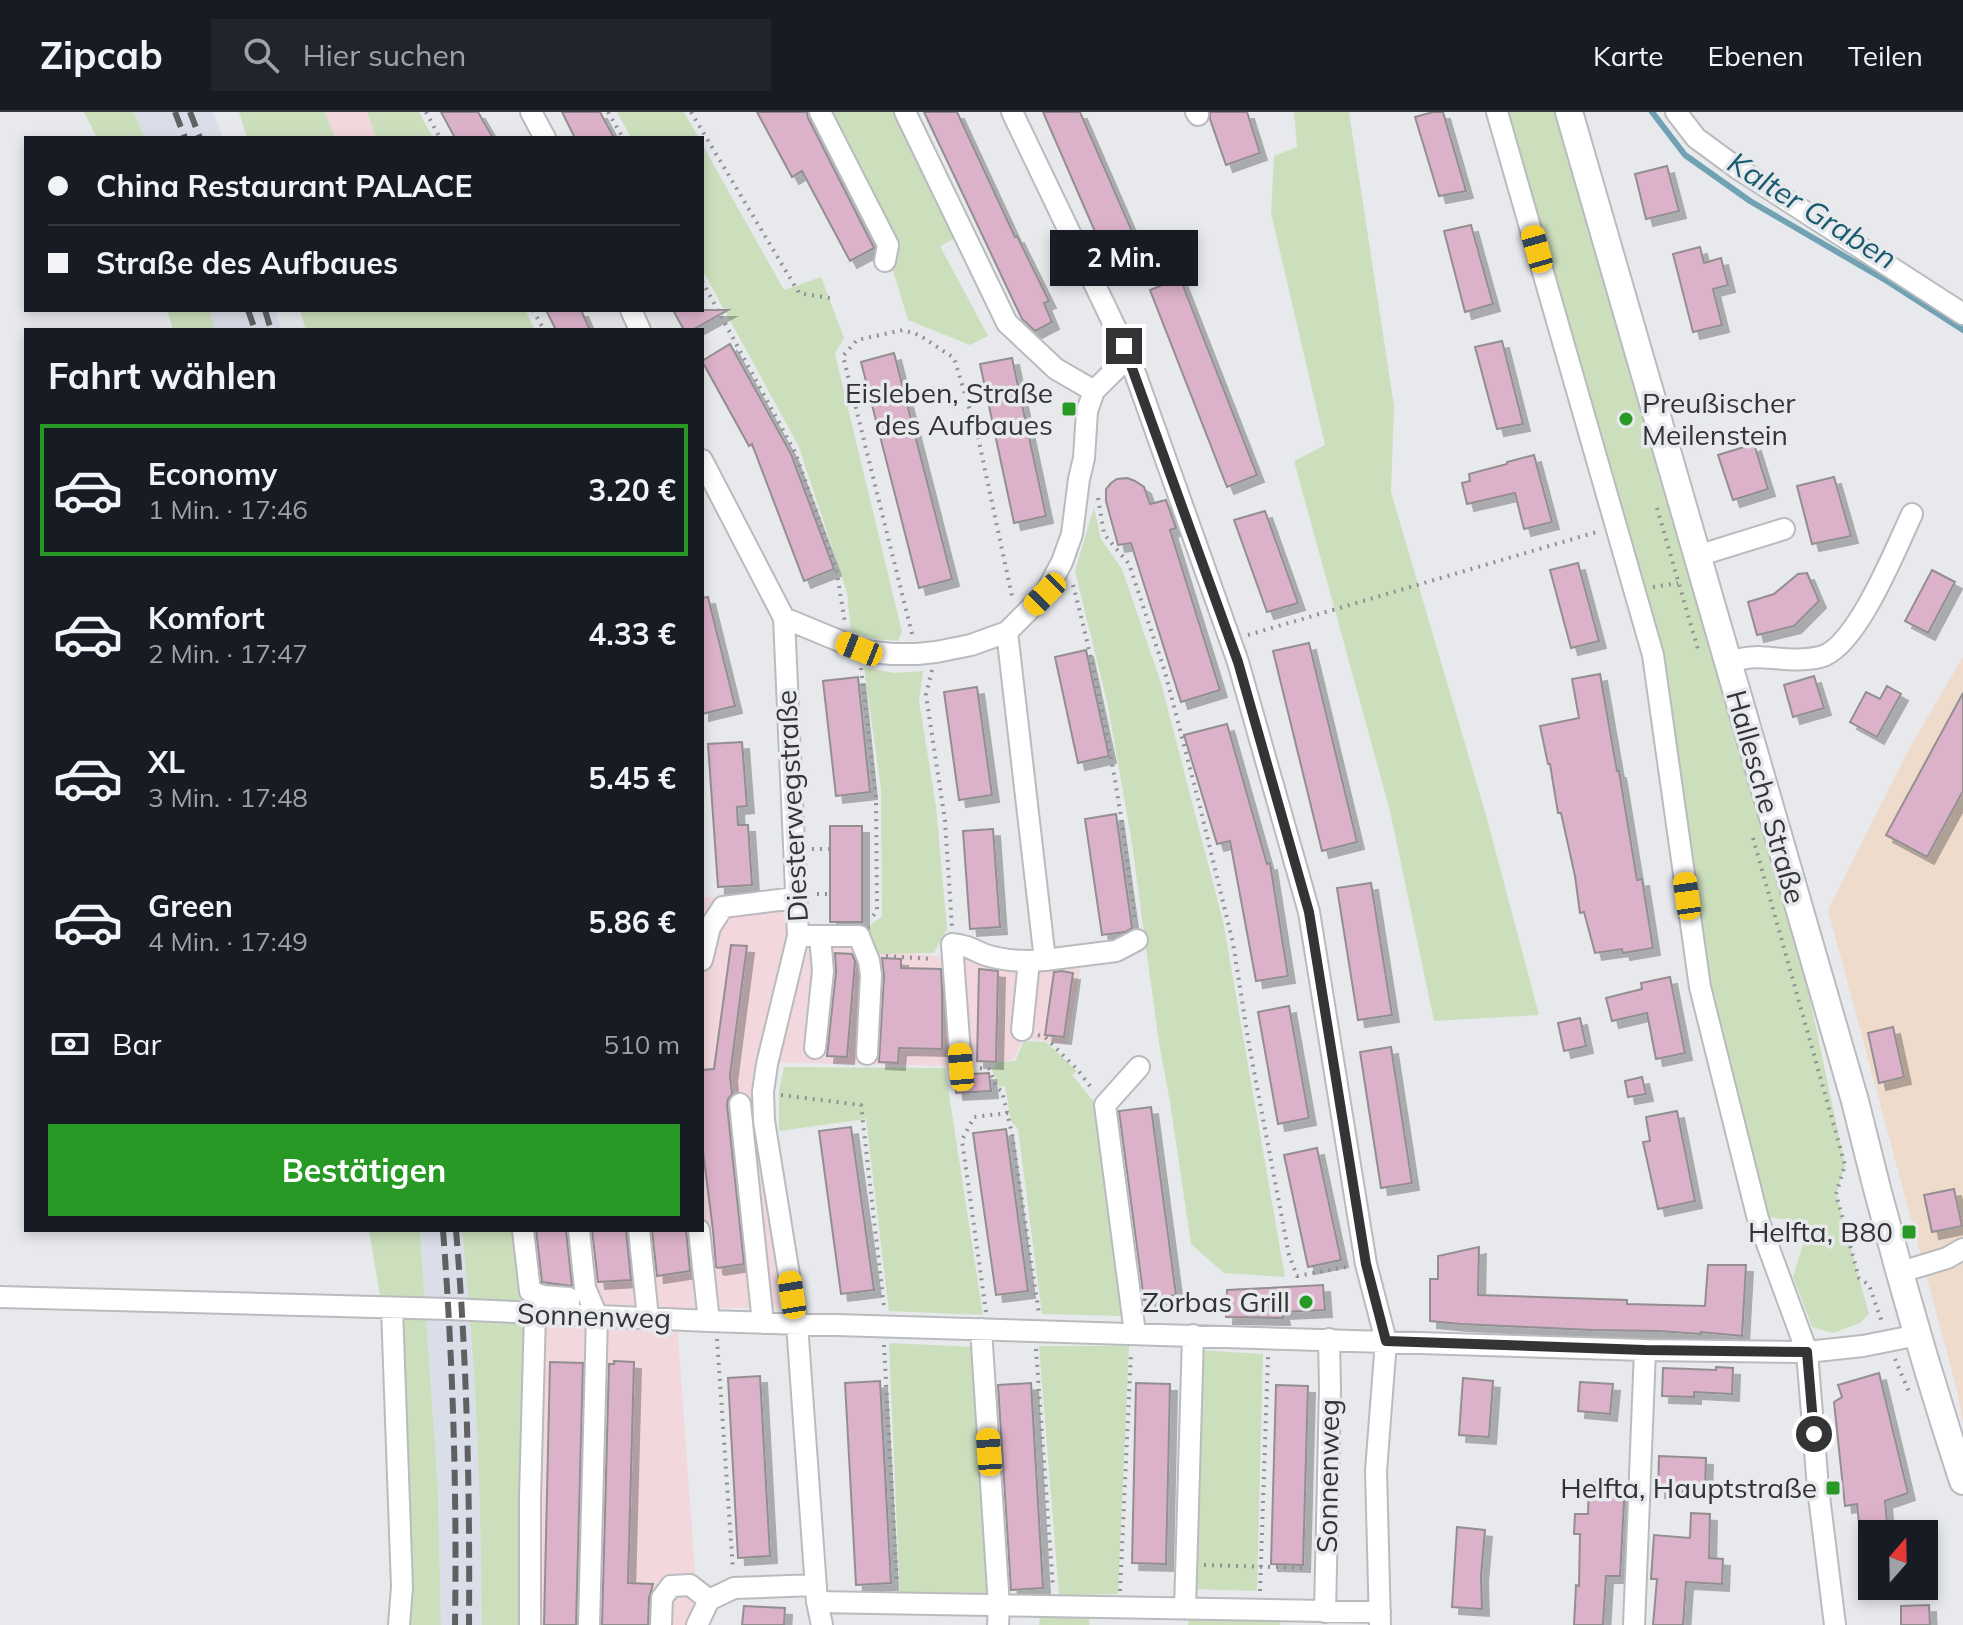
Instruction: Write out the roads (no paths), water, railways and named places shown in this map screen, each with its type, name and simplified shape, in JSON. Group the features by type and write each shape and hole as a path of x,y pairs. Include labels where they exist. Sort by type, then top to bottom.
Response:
{"main road":[{"name":"Hallesche Straße","path":"1569,112 1697,556 1715,663 1855,1101 1918,1335 1963,1481"}],"street":[{"path":"531,112 544,136"},
{"path":"820,112 888,245 885,261"},
{"path":"905,112 1007,323 1056,369 1094,391"},
{"path":"697,1625 709,1600 734,1588 817,1593 998,1616 1054,1607 1325,1612 1380,1619 1376,1471 1386,1341 1366,1264 1309,912 1238,662 1129,356 1012,112"},
{"path":"1497,112 1653,655 1700,987 1758,1219 1807,1352 1818,1488 1835,1625"},
{"path":"1676,112 1696,138 1716,153 1963,314"},
{"path":"784,618 864,651 892,654 926,653 971,645 1012,628 1045,594 1062,562 1072,534 1084,458 1087,411 1094,391 1129,356"},
{"name":"Diesterwegstraße","path":"704,464 784,618 798,936 763,1092 764,1121 797,1324"},
{"path":"1715,663 1755,657 1804,660 1824,657 1837,648 1852,632 1867,606 1912,514"},
{"path":"1697,556 1784,529"},
{"path":"1012,628 1037,961 1022,1030"},
{"path":"704,952 710,927 723,907 795,898"},
{"path":"798,936 859,936 871,975 867,1054"},
{"path":"815,1048 823,971 820,936"},
{"path":"961,1067 952,952 965,945 986,955 1016,961 1037,961 1116,951 1137,940"},
{"path":"1133,1333 1105,1105 1139,1067"},
{"path":"740,1104 763,1323"},
{"path":"523,1232 530,1291 543,1296 569,1298 569,1315"},
{"path":"579,1232 585,1288 597,1316 589,1625"},
{"path":"639,1232 648,1318"},
{"path":"699,1232 713,1321"},
{"path":"1901,1272 1947,1258 1963,1249"},
{"name":"Sonnenweg","path":"0,1297 1645,1350 1807,1352 1918,1335"},
{"path":"392,1308 402,1587 399,1625"},
{"path":"530,1625 535,1314"},
{"path":"797,1324 822,1625"},
{"path":"985,1329 998,1616"},
{"path":"1185,1609 1193,1335"},
{"name":"Sonnenweg","path":"1325,1612 1329,1339"},
{"path":"1634,1625 1645,1350"},
{"path":"661,1625 662,1598 671,1586 690,1585 709,1600"}],"waterway":[{"name":"Kalter Graben","path":"1652,112 1685,155 1750,201 1887,281 1963,330"}],"railway":[{"path":"175,112 184,136"},
{"path":"190,112 199,136"},
{"path":"249,312 254,328"},
{"path":"266,312 270,328"},
{"path":"443,1232 454,1428 455,1625"},
{"path":"456,1232 467,1427 469,1625"}],"place":[{"name":"Eisleben, Straße des Aufbaues","path":"1069,409"},
{"name":"Preußischer Meilenstein","path":"1626,419"},
{"name":"Helfta, B80","path":"1909,1232"},
{"name":"Zorbas Grill","path":"1306,1302"},
{"name":"Helfta, Hauptstraße","path":"1833,1488"}]}
